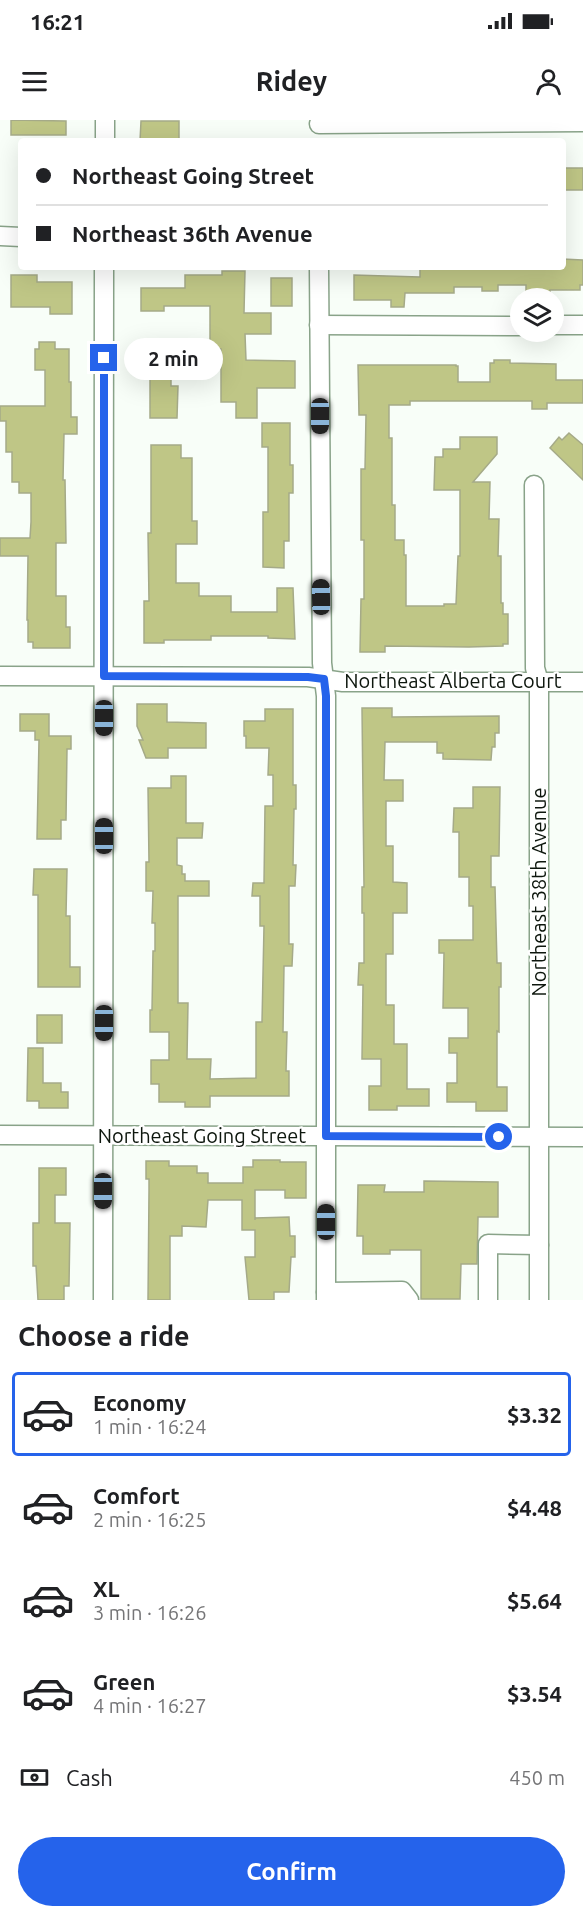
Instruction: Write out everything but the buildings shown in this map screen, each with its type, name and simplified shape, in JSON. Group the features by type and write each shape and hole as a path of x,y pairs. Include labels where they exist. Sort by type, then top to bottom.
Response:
{"street":[{"path":"105,120 105,138"},
{"path":"319,128 583,122"},
{"path":"0,236 18,237"},
{"path":"103,1300 104,270"},
{"path":"319,270 322,651 326,696 326,1296 402,1291 409,1300"},
{"path":"319,325 510,326"},
{"path":"564,325 583,325"},
{"name":"Northeast 38th Avenue","path":"534,485 535,668 539,682 539,1300"},
{"name":"Northeast Alberta Court","path":"0,676 308,677 343,682 583,682"},
{"name":"Northeast Going Street","path":"0,1135 583,1137"},
{"path":"488,1300 488,1244 539,1245"}],"route":[{"path":"104,358 104,676 324,679 326,696 326,1136 499,1137"}]}
